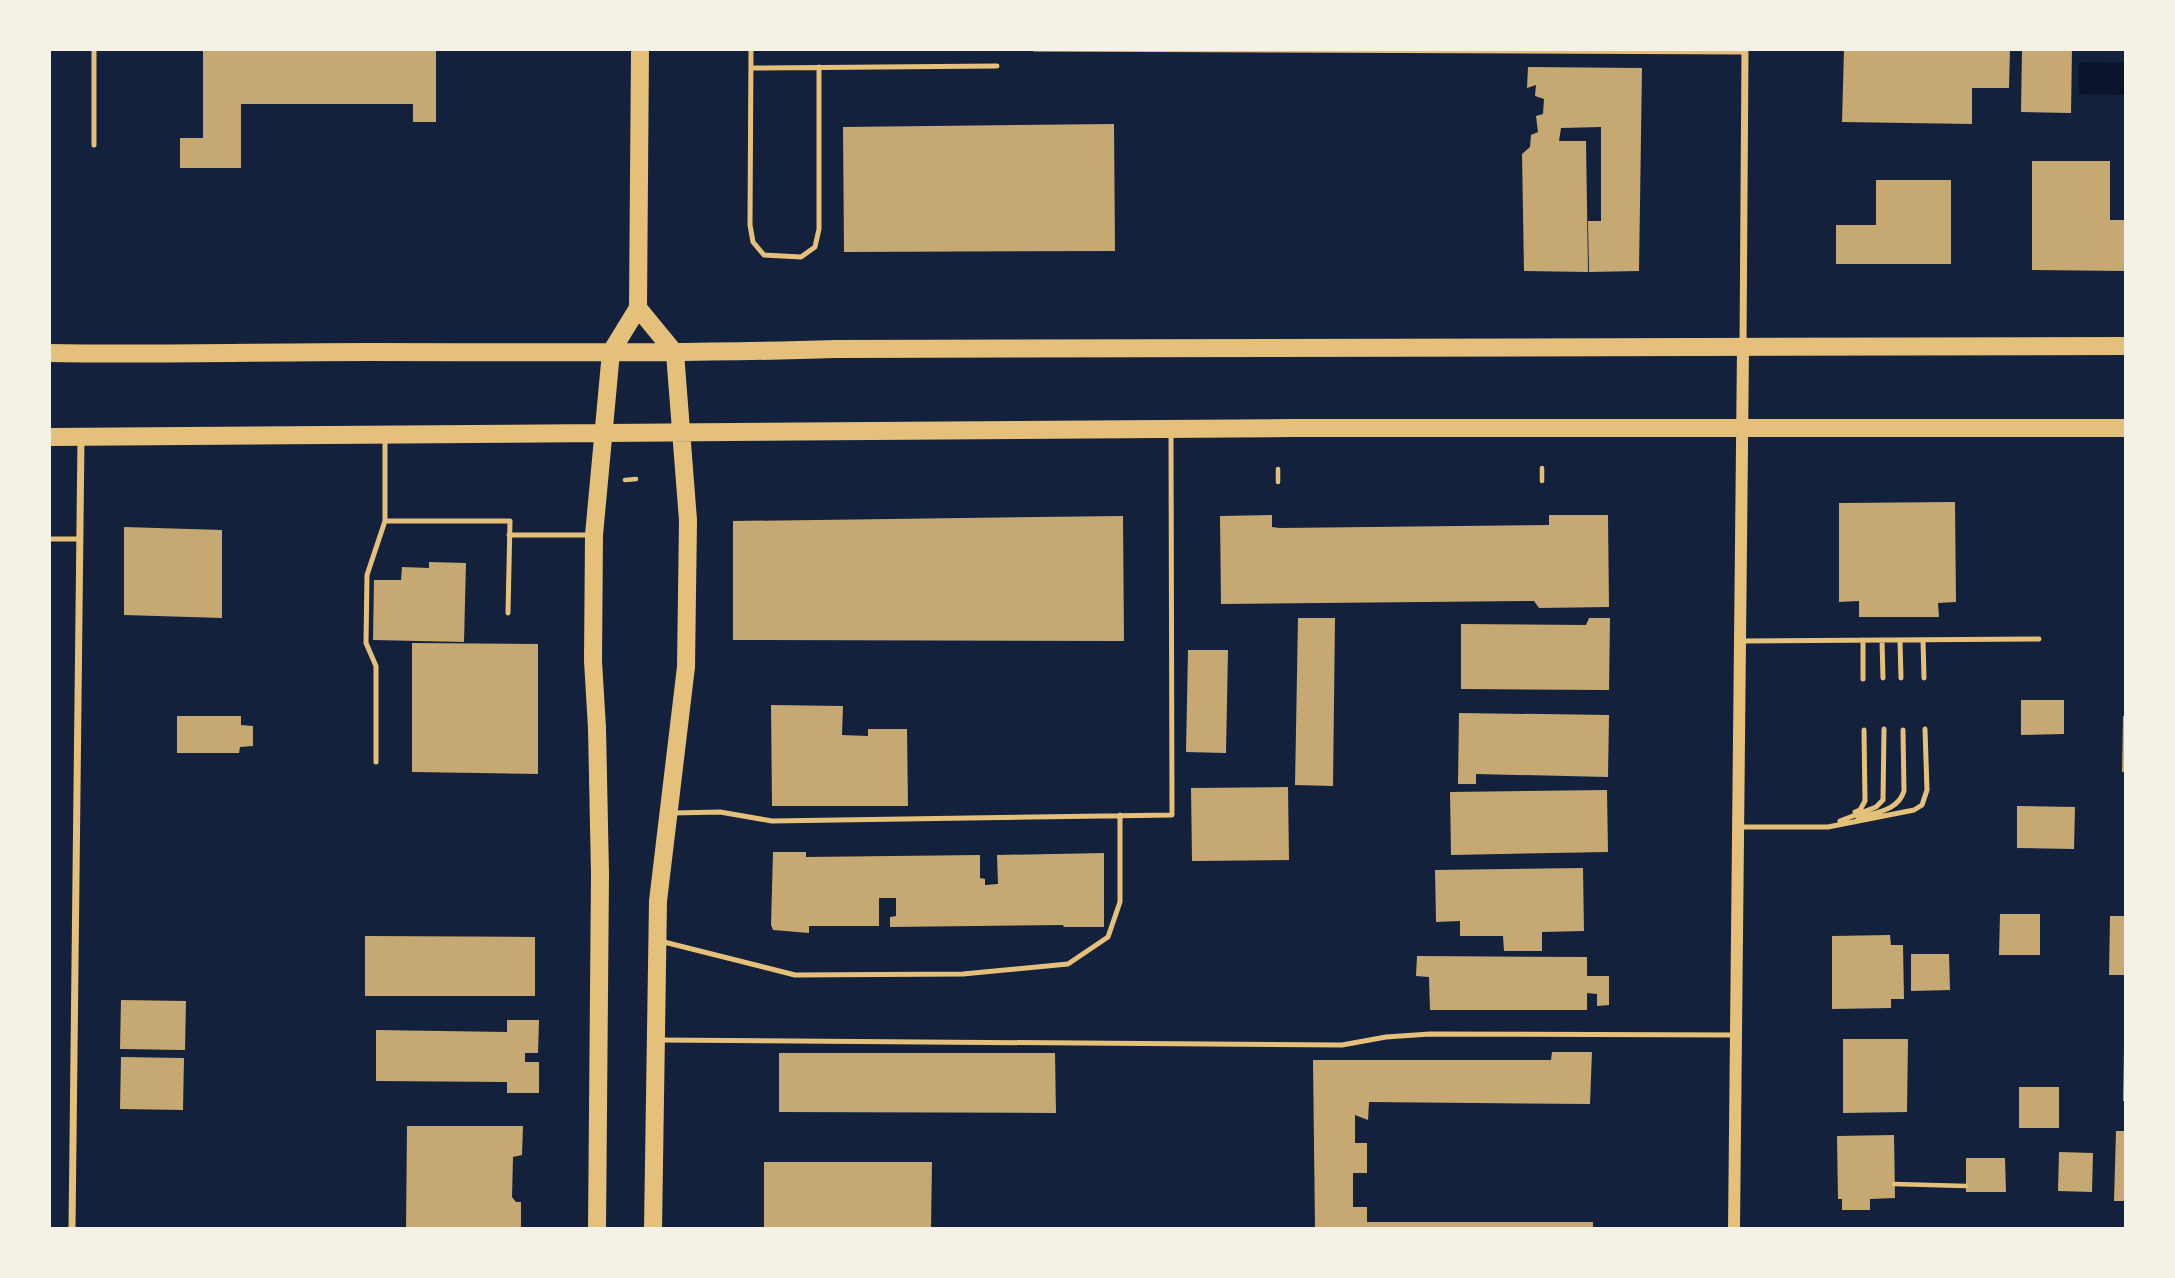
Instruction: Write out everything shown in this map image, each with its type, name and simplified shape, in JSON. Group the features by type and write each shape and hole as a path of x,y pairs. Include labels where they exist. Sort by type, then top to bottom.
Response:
{"main road":[{"path":"597,1229 600,874 593,661 594,535 611,352 638,308 640,49"},
{"path":"638,308 675,353 688,520 686,667 658,901 653,1229"},
{"path":"49,353 166,355 356,352 675,353 849,349 2126,346"},
{"path":"49,437 1171,430 2126,428"}],"street":[{"path":"1734,1229 1745,51"},
{"path":"72,1229 81,438"}],"lane":[{"path":"94,49 94,145"},
{"path":"751,49 750,225 753,242 764,255 801,257 815,247 819,229 819,67"},
{"path":"1034,49 1745,51"},
{"path":"751,68 997,66"},
{"path":"667,813 720,812 772,821 1172,815 1171,430"},
{"path":"376,762 376,666 366,643 367,575 385,521 385,435"},
{"path":"385,521 510,522 508,613"},
{"path":"509,535 594,535"},
{"path":"49,539 79,539"},
{"path":"1740,641 2039,639"},
{"path":"1863,640 1863,678"},
{"path":"1882,640 1883,678"},
{"path":"1900,640 1901,678"},
{"path":"1923,640 1924,678"},
{"path":"1828,827 1876,807 1883,800 1884,729"},
{"path":"1738,827 1828,827 1914,810 1922,804 1927,790 1925,729"},
{"path":"1828,827 1860,810 1865,801 1864,730"},
{"path":"1828,827 1894,807 1901,800 1904,791 1903,730"},
{"path":"657,940 794,975 963,974 1068,964 1108,937 1119,902 1120,816"},
{"path":"655,1040 1342,1045 1386,1037 1430,1034 1736,1035"}],"path":[{"path":"1542,468 1542,481"},
{"path":"1278,469 1278,482"},
{"path":"1894,1184 1966,1186"}],"water":[{"path":"2079,62 2126,63 2126,95 2079,94"}],"building":[{"path":"203,49 436,49 436,122 413,122 413,104 241,104 241,168 180,168 180,138 203,138"},
{"path":"1844,49 2010,49 2009,88 1972,88 1972,124 1842,122"},
{"path":"2022,49 2072,49 2071,113 2021,112"},
{"path":"1528,67 1642,68 1639,271 1589,272 1588,221 1601,221 1601,127 1561,128 1559,141 1586,141 1588,272 1524,271 1522,154 1530,147 1531,135 1538,132 1536,116 1543,114 1544,99 1535,96 1536,85 1527,88"},
{"path":"1114,124 1115,251 844,252 843,127"},
{"path":"2032,161 2110,161 2110,220 2125,220 2125,271 2032,270"},
{"path":"1876,180 1951,180 1951,264 1836,264 1836,225 1876,225"},
{"path":"1955,502 1956,602 1938,603 1939,617 1859,617 1859,601 1839,602 1839,503"},
{"path":"1272,515 1272,527 1280,528 1549,525 1549,515 1608,515 1609,607 1539,608 1534,601 1221,604 1220,516"},
{"path":"1123,516 1124,641 733,640 733,521"},
{"path":"124,527 222,530 222,618 124,615"},
{"path":"429,562 466,563 464,642 373,640 374,580 401,580 402,567 429,568"},
{"path":"1298,618 1335,618 1333,786 1295,785"},
{"path":"1589,618 1610,618 1609,690 1461,689 1461,624 1586,625"},
{"path":"412,643 538,644 538,774 412,772"},
{"path":"1188,650 1228,650 1226,753 1186,752"},
{"path":"2021,700 2064,700 2064,734 2021,735"},
{"path":"771,705 843,706 842,735 868,736 868,729 907,729 908,806 772,806"},
{"path":"1459,713 1609,715 1608,777 1476,774 1476,784 1458,784"},
{"path":"177,716 241,716 241,725 253,726 253,746 240,747 239,753 177,753"},
{"path":"2123,716 2126,716 2126,772 2122,772"},
{"path":"1288,787 1289,860 1192,861 1191,788"},
{"path":"1607,790 1608,852 1451,855 1450,792"},
{"path":"2017,806 2075,807 2074,849 2017,848"},
{"path":"773,852 806,852 806,857 980,855 980,878 985,879 985,885 998,884 997,855 1104,853 1104,927 890,927 890,917 896,916 896,898 879,898 879,926 809,926 809,933 773,930"},
{"path":"1583,868 1584,931 1542,932 1542,951 1504,951 1503,936 1460,936 1460,921 1436,922 1435,870"},
{"path":"2000,914 2040,914 2040,955 1999,955"},
{"path":"2110,916 2126,916 2126,975 2109,975"},
{"path":"1890,935 1891,945 1903,945 1904,999 1891,999 1891,1008 1832,1009 1832,936"},
{"path":"365,936 535,937 535,996 365,996"},
{"path":"1911,954 1949,954 1950,990 1911,991"},
{"path":"1417,956 1587,957 1587,976 1609,976 1609,1005 1597,1006 1597,994 1587,993 1587,1010 1430,1010 1429,977 1416,976"},
{"path":"121,1000 186,1001 185,1050 120,1049"},
{"path":"507,1020 539,1020 538,1053 525,1053 525,1062 539,1062 539,1093 507,1093 507,1082 376,1081 376,1030 507,1032"},
{"path":"1843,1039 1908,1039 1907,1112 1843,1113"},
{"path":"2126,1047 2126,1101 2123,1101"},
{"path":"1552,1052 1592,1052 1590,1104 1369,1102 1368,1120 1355,1115 1355,1143 1367,1143 1367,1173 1353,1173 1353,1207 1367,1207 1367,1222 1593,1222 1593,1229 1315,1229 1313,1060 1551,1060"},
{"path":"779,1053 1055,1053 1056,1113 779,1112"},
{"path":"121,1057 184,1058 183,1110 120,1109"},
{"path":"2019,1087 2059,1087 2059,1128 2019,1128"},
{"path":"407,1126 523,1126 522,1155 513,1157 512,1197 516,1202 521,1202 521,1229 406,1229"},
{"path":"2116,1131 2126,1131 2126,1201 2114,1201"},
{"path":"1894,1135 1895,1198 1870,1199 1870,1210 1842,1210 1842,1199 1838,1199 1837,1136"},
{"path":"2059,1152 2093,1153 2092,1192 2058,1191"},
{"path":"1966,1158 2005,1158 2006,1192 1966,1192"},
{"path":"764,1162 932,1162 931,1229 764,1229"}]}
